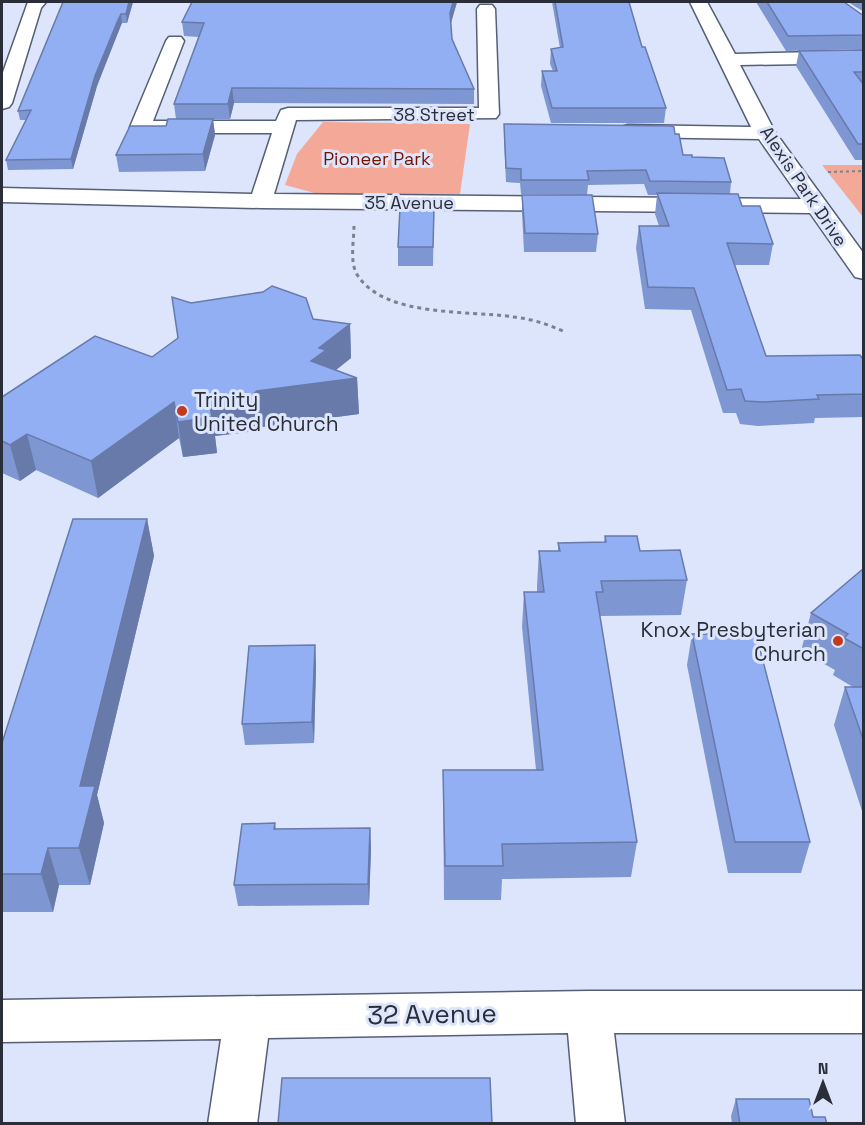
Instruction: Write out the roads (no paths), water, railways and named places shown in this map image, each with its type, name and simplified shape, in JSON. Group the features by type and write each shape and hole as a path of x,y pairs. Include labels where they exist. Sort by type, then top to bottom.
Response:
{"street":[{"path":"2,103 33,6 37,2"},
{"name":"Alexis Park Drive","path":"699,2 765,133 864,272"},
{"name":"38 Street","path":"284,127 288,114 489,114 486,9"},
{"path":"175,41 140,127 284,127 261,201"},
{"path":"729,60 864,57"},
{"path":"604,131 765,133"},
{"name":"35 Avenue","path":"2,195 261,201 816,206"},
{"path":"589,1012 601,1124"},
{"name":"32 Avenue","path":"2,1021 589,1012 864,1012"},
{"path":"232,1124 248,1017"}],"place":[{"name":"Trinity United Church","path":"182,411"},
{"name":"Knox Presbyterian Church","path":"838,641"}],"park label":[{"name":"Pioneer Park","path":"377,158"}]}
